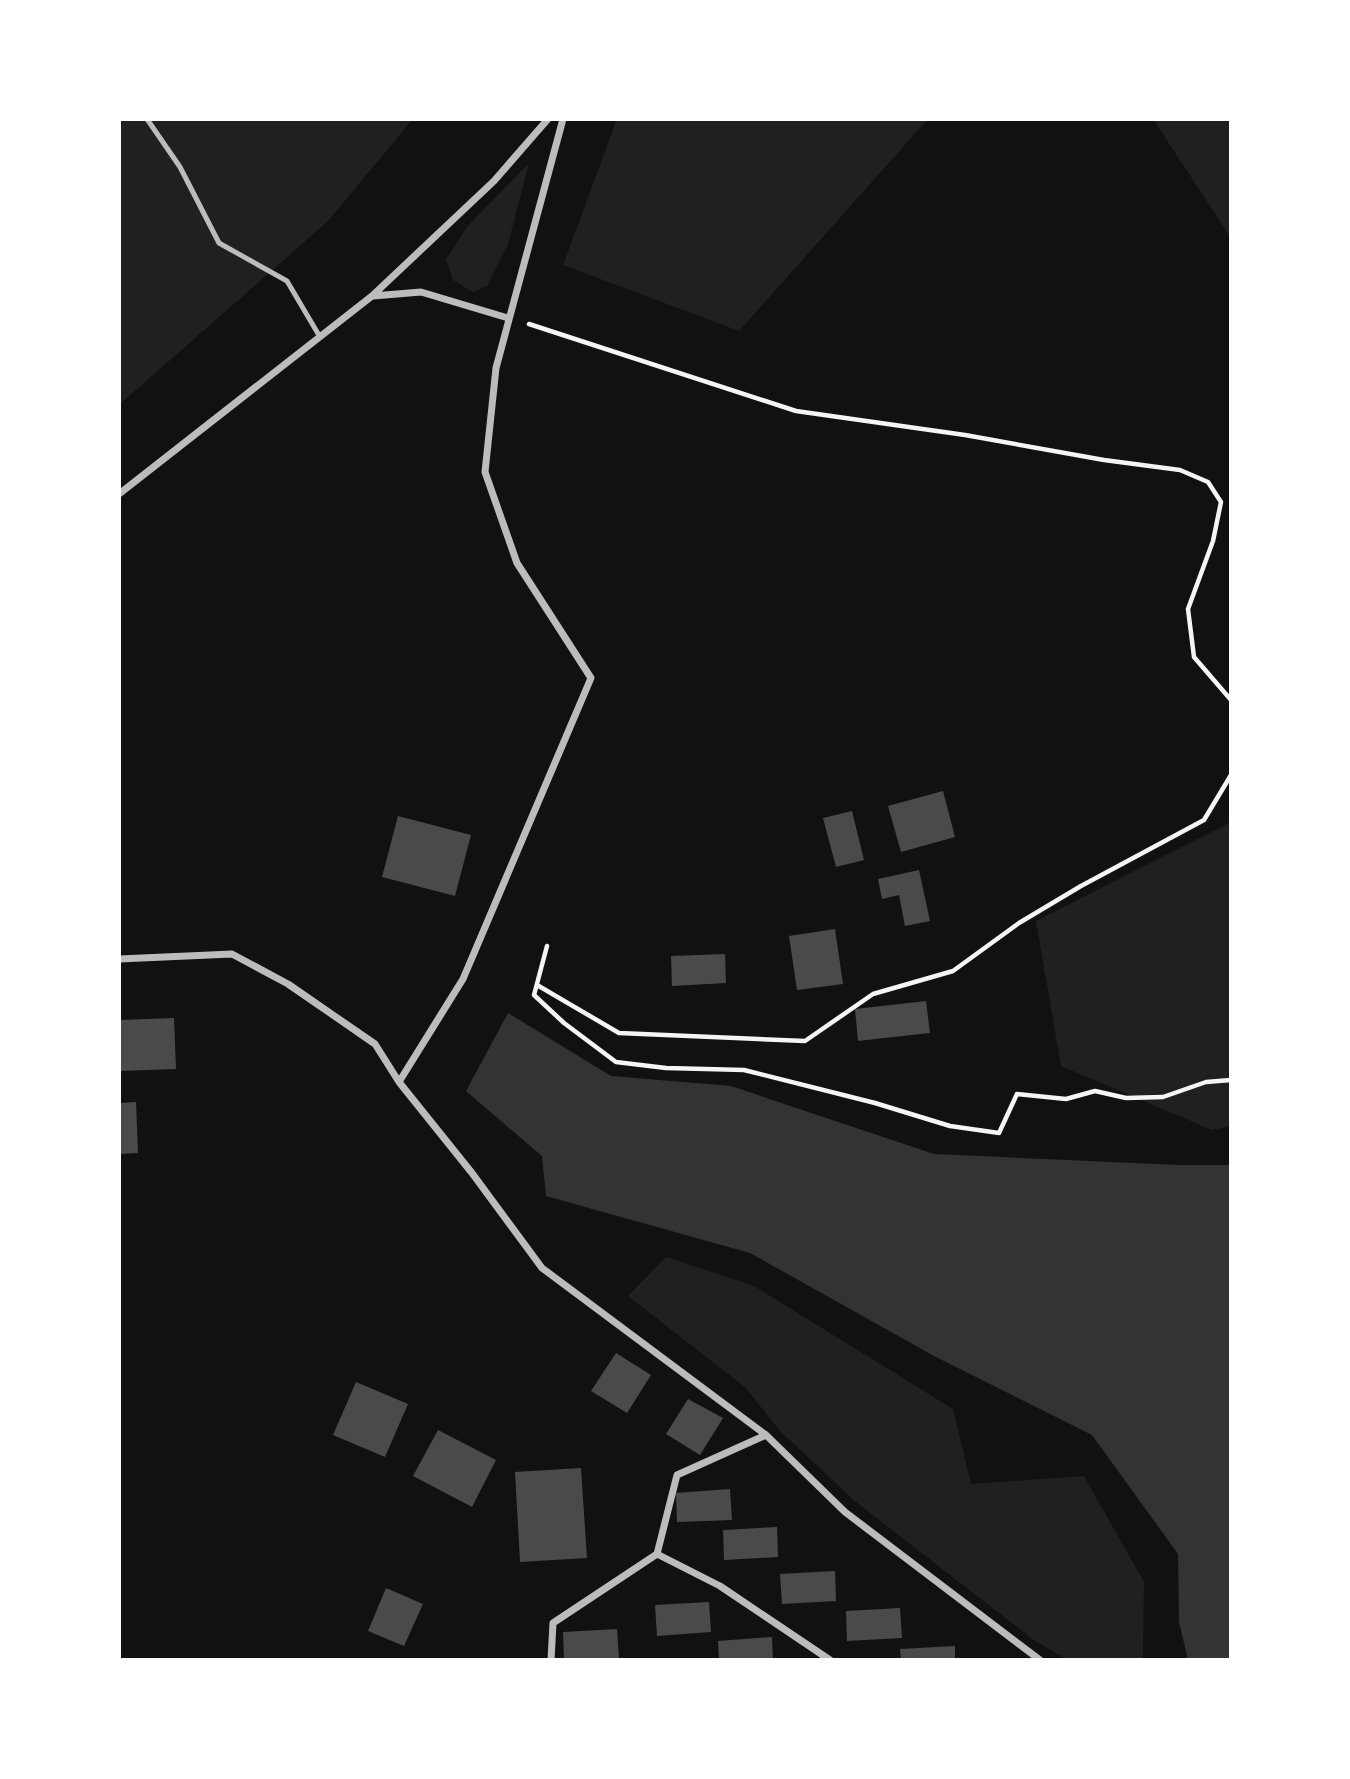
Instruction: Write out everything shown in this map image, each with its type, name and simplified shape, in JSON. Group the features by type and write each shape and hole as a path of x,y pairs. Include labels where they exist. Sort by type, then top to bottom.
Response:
{"street":[{"path":"119,494 372,296 494,181 548,119"},
{"path":"399,1082 463,979 591,678 517,563 485,472 496,368 563,119"},
{"path":"372,296 421,292 508,318"},
{"path":"119,959 232,954 288,984 375,1044 399,1082 472,1173 542,1268 766,1435 845,1512 1040,1660"},
{"path":"551,1660 553,1623 657,1554 677,1475 766,1435"},
{"path":"657,1554 720,1586 830,1660"}],"lane":[{"path":"147,119 180,167 219,243 287,281 320,337"}],"path":[{"path":"508,318 796,411 1180,470 1208,482 1221,502 1213,541 1188,609 1194,657 1231,700"},
{"path":"537,984 619,1033 805,1041 873,994 953,971 1029,917 1204,820 1231,775"},
{"path":"547,946 534,995 564,1023 616,1062 666,1068 744,1070 874,1103 950,1126 999,1133 1017,1094 1066,1099 1095,1091 1126,1098 1163,1097 1206,1082 1231,1080"}],"shaded area":[{"path":"119,119 413,119 328,221 119,405"},
{"path":"617,119 928,119 739,331 563,265"},
{"path":"1153,119 1231,119 1231,238"},
{"path":"529,163 508,244 487,286 473,292 453,280 446,260 466,228"},
{"path":"1231,822 1231,1126 1212,1130 1061,1066 1036,921"},
{"path":"508,1013 611,1076 731,1086 934,1154 1231,1165 1231,1660 1188,1660 1179,1622 1178,1554 1092,1435 934,1356 750,1253 546,1196 542,1156 466,1091"},
{"path":"666,1257 754,1286 953,1409 971,1484 1084,1476 1144,1582 1143,1660 1068,1660 1035,1641 856,1502 779,1430 746,1388 628,1296"}],"building":[{"path":"943,791 955,837 901,852 888,806"},
{"path":"852,811 864,860 836,867 823,818"},
{"path":"398,816 471,835 455,896 382,877"},
{"path":"919,870 930,921 905,926 899,895 882,899 878,879"},
{"path":"835,929 843,984 797,990 789,936"},
{"path":"725,954 726,983 672,986 671,956"},
{"path":"926,1001 930,1033 858,1041 855,1009"},
{"path":"174,1018 176,1069 119,1071 119,1020"},
{"path":"136,1102 138,1153 119,1154 119,1103"},
{"path":"616,1353 651,1375 627,1413 591,1391"},
{"path":"356,1382 408,1404 385,1457 333,1435"},
{"path":"688,1399 723,1418 700,1455 666,1434"},
{"path":"438,1430 496,1460 472,1507 413,1476"},
{"path":"581,1468 587,1558 520,1562 515,1472"},
{"path":"730,1489 732,1520 677,1522 676,1493"},
{"path":"777,1527 778,1557 724,1560 723,1530"},
{"path":"835,1571 836,1601 782,1604 780,1574"},
{"path":"386,1588 423,1604 404,1646 368,1631"},
{"path":"709,1602 711,1632 657,1636 655,1605"},
{"path":"900,1608 902,1638 847,1641 846,1611"},
{"path":"617,1629 619,1658 564,1660 563,1632"},
{"path":"772,1637 773,1660 719,1660 718,1641"},
{"path":"955,1646 955,1660 901,1660 900,1649"}]}
